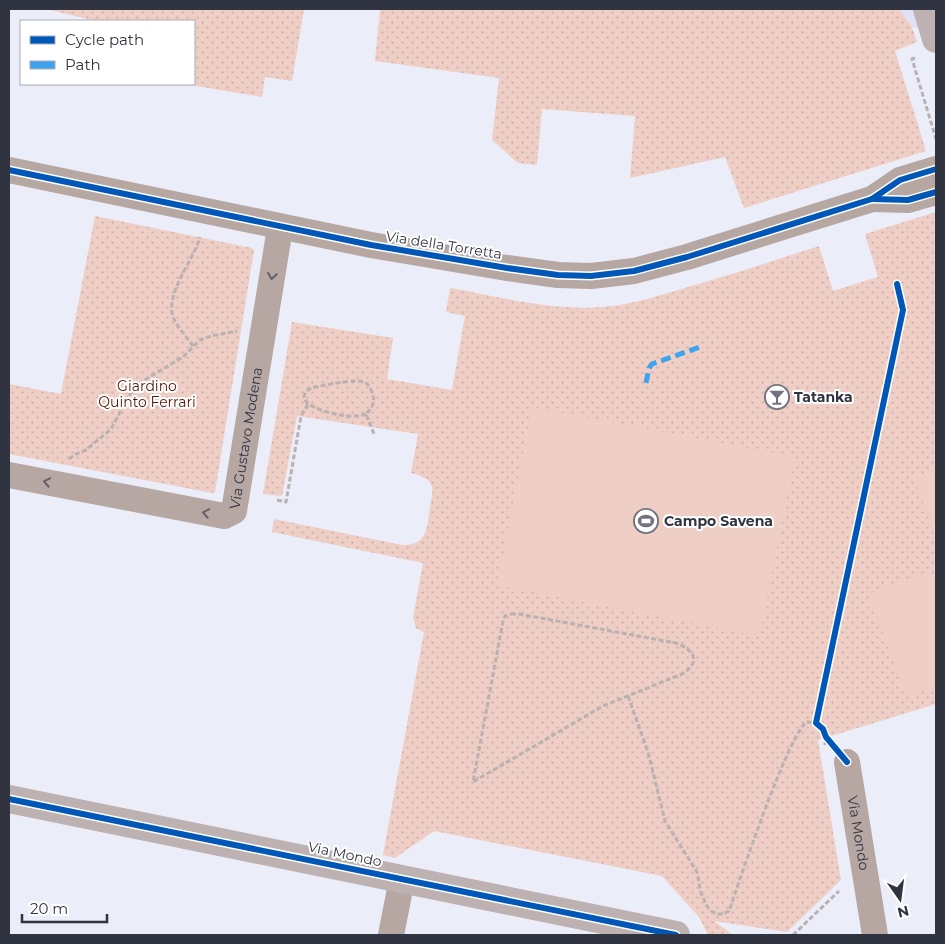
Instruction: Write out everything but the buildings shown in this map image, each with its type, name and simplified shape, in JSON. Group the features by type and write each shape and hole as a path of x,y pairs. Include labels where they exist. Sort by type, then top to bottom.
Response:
{"street":[{"path":"927,9 927,48"},
{"name":"Via della Torretta","path":"9,170 280,228 370,245 558,275 590,276 634,271 661,264 872,199 900,180 936,169"},
{"name":"Via della Torretta","path":"872,199 908,200 936,192"},
{"name":"Via Gustavo Modena","path":"9,474 224,516 234,511 280,228"},
{"name":"Via Mondo","path":"847,762 875,935"},
{"name":"Via Mondo","path":"9,799 676,935"},
{"path":"391,935 402,879"}],"path":[{"path":"927,48 912,59 936,139"},
{"path":"193,346 174,318 172,307 180,279 192,257 201,232"},
{"path":"66,464 70,458 86,450 110,429 131,392 142,382 183,357 200,340 211,336 241,331"},
{"path":"357,380 365,382 370,387 374,397 373,405 366,414 345,416 313,408 308,404 305,396 306,391 311,388 357,380"},
{"path":"277,500 286,502 301,416 308,404"},
{"path":"366,414 374,434"},
{"path":"519,614 593,627 676,643 691,651 693,663 686,671 628,696 584,717 473,782 505,616 519,614"},
{"path":"628,696 648,752 665,821 697,872 701,893 707,906 717,914 723,914 728,911 784,761 799,730 807,722 816,723 823,729 826,737 847,762"},
{"path":"816,723 818,714"}],"shaded area":[{"path":"899,9 936,9 936,33 912,27"}],"green space":[{"path":"46,9 304,9 292,81 265,77 262,97 191,85 195,85 195,20 92,20"},
{"path":"380,9 899,9 912,27 917,42 895,51 926,151 744,208 725,157 630,178 635,116 542,109 537,165 518,163 492,140 499,78 375,61"},
{"path":"936,212 936,704 818,740 841,880 787,932 714,921 733,935 708,935 699,917 662,876 434,831 395,858 383,855 424,632 416,628 413,618 423,563 272,532 274,519 402,545 411,544 417,542 425,534 432,499 432,487 427,480 411,473 418,434 297,416 282,496 263,494 292,322 393,338 387,379 452,390 465,316 446,312 450,288 546,305 585,308 613,306 696,285 819,246 833,291 878,277 865,234"},
{"name":"Giardino Quinto Ferrari","path":"95,216 252,248 254,250 215,492 212,493 9,454 9,384 61,394"},
{"name":"Campo Savena","path":"532,407 795,457 760,636 497,585"},
{"path":"936,470 936,539 914,478"},
{"path":"931,570 936,585 936,686 907,697 868,594"}],"marked path":[{"path":"646,383 649,368 652,364 700,347"}],"cycle path":[{"path":"9,170 371,245 507,268 558,275 591,276 634,271 687,257 872,199 900,180 936,169"},
{"path":"872,199 908,200 936,192"},
{"path":"847,762 826,737 823,729 816,723 903,310 897,284"},
{"path":"9,799 676,935"}],"place":[{"name":"Tatanka","path":"777,397"},
{"name":"Campo Savena","path":"646,521"}]}
